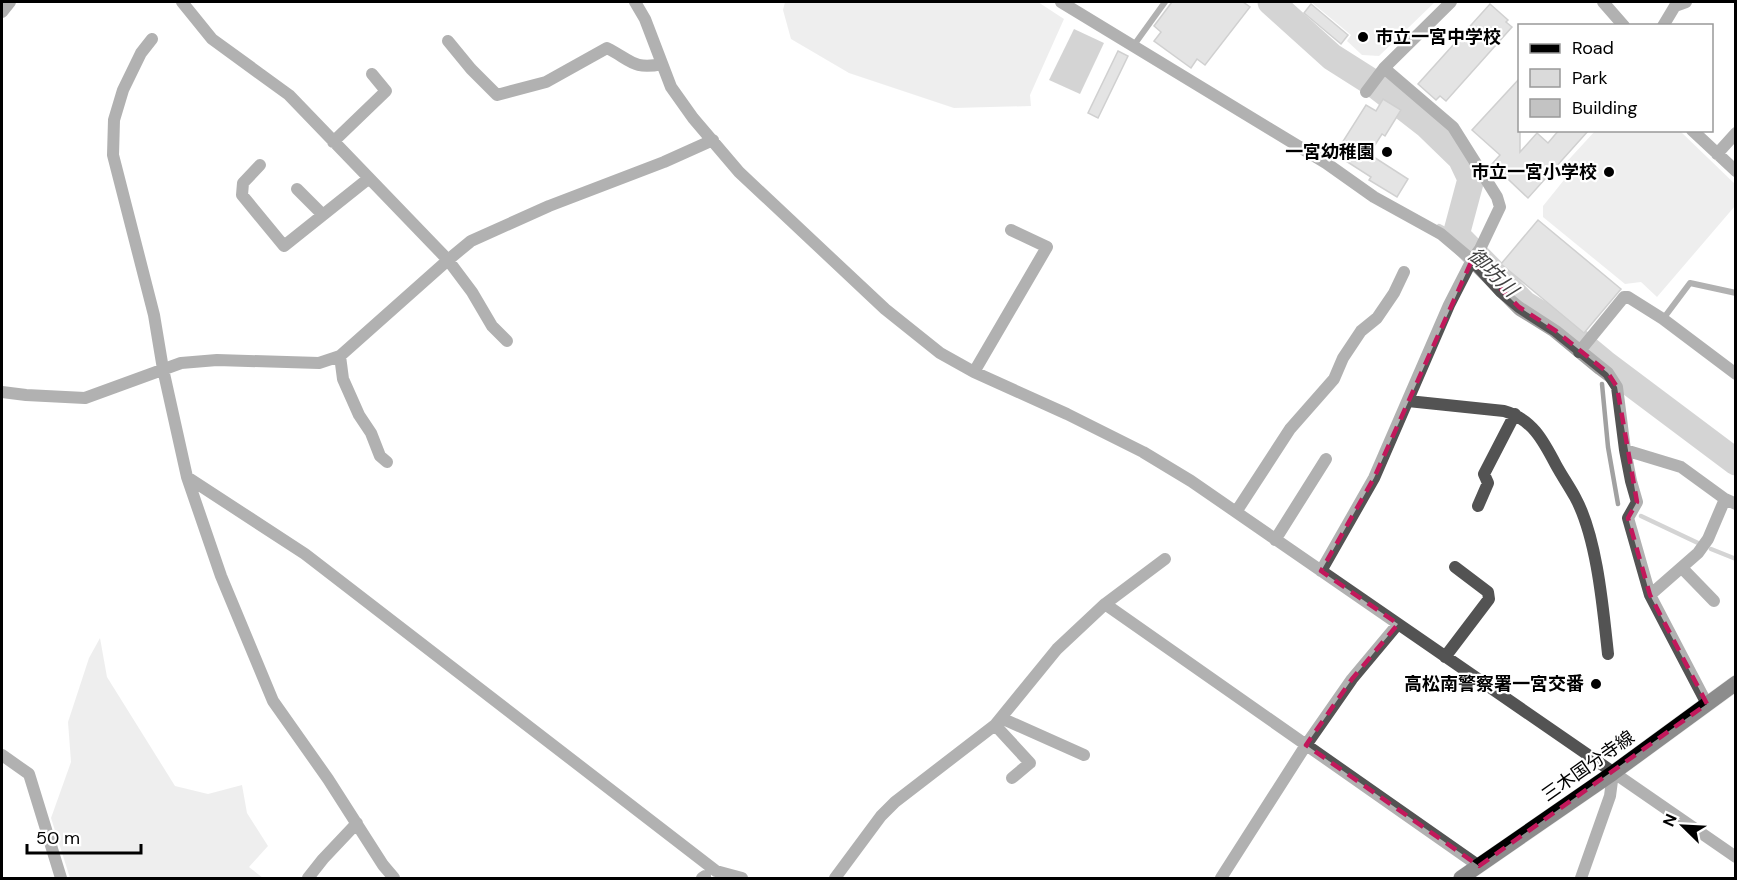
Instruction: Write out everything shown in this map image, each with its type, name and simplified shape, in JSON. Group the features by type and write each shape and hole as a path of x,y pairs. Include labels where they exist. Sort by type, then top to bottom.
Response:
{"main road":[{"name":"三木国分寺線","path":"1461,879 1613,773 1736,683"}],"street":[{"path":"2,12 9,2"},
{"path":"182,2 212,39 289,95 448,260 472,292 492,326 507,341"},
{"path":"635,2 645,19 671,87 693,118 739,172 885,309 940,353 974,372 1067,414 1143,452 1191,481 1736,857"},
{"path":"1061,2 1137,40 1326,163 1374,197 1475,255 1519,307 1582,348 1608,373 1617,387 1625,450 1637,502 1628,518 1650,595 1707,704"},
{"path":"1366,92 1381,71 1451,2"},
{"path":"1603,2 1622,24"},
{"path":"1664,24 1675,6 1686,2"},
{"path":"152,39 141,53 123,90 114,120 113,155 154,315 163,369 187,477 221,576 273,701 357,823 382,865 394,879"},
{"path":"448,41 497,95 546,82 607,48 633,64 645,68 662,64"},
{"path":"1322,571 1374,478 1449,304 1500,207 1497,197 1453,127 1381,71"},
{"path":"333,142 386,91 372,74"},
{"path":"1694,132 1736,171"},
{"path":"1717,154 1736,133"},
{"path":"2,392 85,398 181,363 217,360 319,363 340,356 471,241 549,206 664,162 713,140"},
{"path":"260,165 243,183 242,195 284,246 368,179"},
{"path":"297,189 323,216"},
{"path":"974,372 1047,247 1011,230"},
{"path":"1236,512 1290,429 1334,379 1343,358 1361,331 1377,318 1394,293 1404,272"},
{"path":"1582,348 1624,297 1628,297 1663,319 1736,374"},
{"path":"340,356 343,379 359,415 371,433 381,456 387,462"},
{"path":"1408,401 1504,411 1515,414 1540,434 1580,507 1588,528 1602,596 1608,654"},
{"path":"1478,506 1488,483 1484,474 1515,414"},
{"path":"1625,450 1681,467 1730,502 1698,553 1650,595"},
{"path":"1275,540 1326,459"},
{"path":"187,477 305,554 716,871 742,879"},
{"path":"835,879 881,816 895,802 998,722 1057,649 1105,604 1165,559"},
{"path":"1445,657 1489,599 1488,592 1455,567"},
{"path":"1682,568 1714,601"},
{"path":"1105,604 1479,866"},
{"path":"1221,879 1306,745 1352,679 1398,624"},
{"path":"998,722 1084,755"},
{"path":"998,722 1030,763 1012,778"},
{"path":"2,754 29,774 61,879"},
{"path":"1581,879 1610,796 1613,773"},
{"path":"308,879 323,859 357,823"}],"lane":[{"path":"1137,40 1165,2"},
{"path":"1663,319 1690,284 1736,294"}],"highlighted area":[{"path":"1472,260 1519,307 1556,331 1608,373 1617,387 1637,502 1628,518 1650,595 1707,704 1479,866 1306,745 1352,679 1398,624 1321,571 1374,478"}],"green space":[{"path":"785,2 1038,2 1064,19 1030,95 1031,106 954,108 849,73 791,39 783,10"},
{"name":"市立一宮中学校","path":"1311,2 1435,2 1379,56 1362,55 1347,41 1351,35"},
{"path":"1594,132 1681,132 1735,184 1735,206 1657,297 1641,282 1625,284 1543,217 1543,206 1568,175 1561,168"},
{"path":"100,638 107,677 175,786 208,794 242,785 247,813 268,846 249,867 263,878 70,878 51,818 71,762 68,722 89,658"}],"shaded area":[{"path":"1074,29 1104,43 1080,94 1049,80"}],"building":[{"path":"1172,2 1243,2 1250,7 1205,65 1197,59 1191,68 1154,41 1161,32 1154,26"},
{"path":"1311,4 1348,35 1341,44 1304,13"},
{"path":"1490,4 1508,20 1506,22 1512,27 1446,101 1440,96 1436,100 1418,84"},
{"path":"1118,51 1128,56 1098,118 1088,113"},
{"path":"1518,80 1520,152 1537,133 1548,143 1557,132 1587,132 1528,198 1492,164 1500,155 1472,130"},
{"path":"1383,99 1401,110 1385,136 1382,134 1369,154 1408,179 1397,197 1369,180 1371,177 1335,154 1366,105 1376,111"},
{"path":"1538,220 1621,289 1584,333 1501,264"}],"waterway":[{"name":"御坊川","path":"1271,2 1332,57 1373,83 1427,125 1461,158 1471,179 1456,235 1524,304 1558,325 1604,363 1736,462"},
{"path":"1439,226 1456,235"},
{"path":"1602,384 1608,447 1618,504"},
{"path":"1641,516 1698,543"},
{"path":"1711,549 1736,559"}],"place":[{"name":"市立一宮中学校","path":"1363,37"},
{"name":"一宮幼稚園","path":"1387,152"},
{"name":"市立一宮小学校","path":"1609,172"},
{"name":"高松南警察署一宮交番","path":"1596,684"}]}
